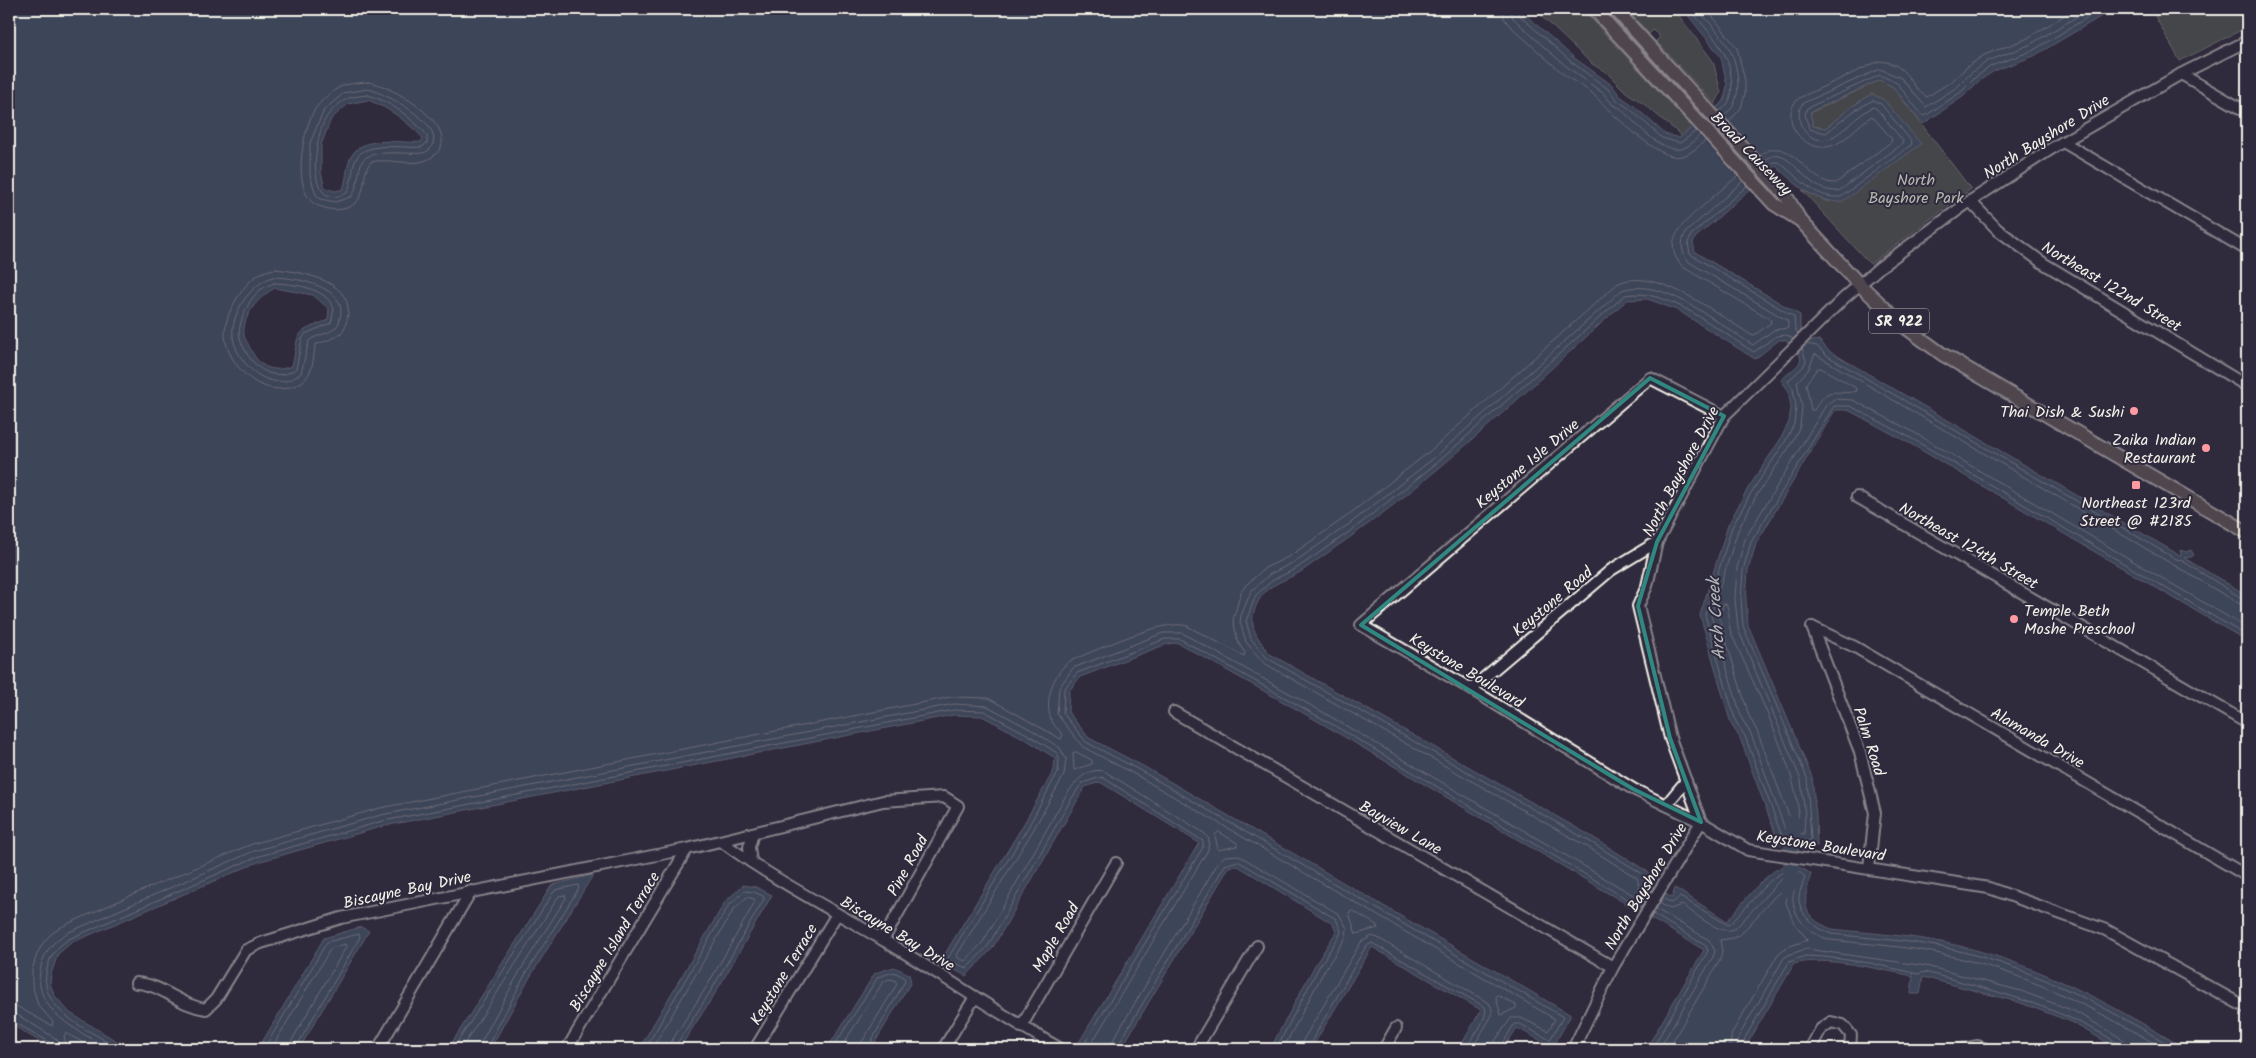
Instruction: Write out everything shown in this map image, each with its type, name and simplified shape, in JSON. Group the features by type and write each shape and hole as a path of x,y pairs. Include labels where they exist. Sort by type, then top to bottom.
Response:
{"main road":[{"name":"Broad Causeway","path":"1594,9 1774,204 1800,220"},
{"name":"Broad Causeway","path":"1615,9 1786,194 1800,220"},
{"name":"SR 922","path":"1800,220 1859,284 1889,313 1933,348 2247,532"}],"street":[{"name":"North Bayshore Drive","path":"1573,1049 1613,967 1644,919 1701,822 1670,738 1638,606 1647,586 1657,542 1724,416 1859,284 1970,201 2063,142 2181,74 2247,41"},
{"path":"2181,74 2247,112"},
{"path":"2063,142 2247,250"},
{"name":"Northeast 122nd Street","path":"1970,201 1998,230 2043,263 2247,386"},
{"name":"Keystone Isle Drive","path":"1361,625 1650,378 1724,416"},
{"name":"Northeast 124th Street","path":"1857,497 2247,723"},
{"name":"Keystone Road","path":"1471,689 1611,570 1657,542"},
{"name":"Keystone Boulevard","path":"1361,625 1471,689 1633,789 1701,822 1748,850 1989,888 2106,930 2247,1008"},
{"name":"Palm Road","path":"1812,627 1860,752 1875,813 1869,868"},
{"name":"Alamanda Drive","path":"1812,627 1855,648 2247,876"},
{"name":"Bayview Lane","path":"1174,712 1613,967"},
{"path":"1666,805 1686,780"},
{"name":"Biscayne Bay Drive","path":"136,983 148,984 193,1007 206,1009 216,998 246,950 261,943 342,918 687,849 883,801 944,796 958,806"},
{"name":"Pine Road","path":"883,940 958,806"},
{"path":"751,862 748,847 753,833"},
{"name":"Biscayne Bay Drive","path":"721,841 751,862 883,940 1020,1027 1060,1049"},
{"name":"Biscayne Island Terrace","path":"567,1049 687,849"},
{"name":"Maple Road","path":"1020,1027 1116,863"},
{"path":"378,1049 471,891"},
{"name":"Keystone Terrace","path":"755,1049 837,914"},
{"path":"1196,1049 1257,946"},
{"path":"943,1049 974,997"},
{"path":"1810,1049 1821,1029 1831,1022 1844,1025 1851,1035 1850,1049"},
{"path":"1384,1049 1396,1028"},
{"path":"1962,1049 1977,1046 1986,1049"}],"highlighted area":[{"path":"1650,378 1724,416 1657,542 1638,606 1670,738 1701,822 1633,789 1361,625"}],"green space":[{"path":"1534,9 1582,9 1692,127 1682,136 1644,104 1626,92 1606,72 1592,64"},
{"path":"1602,9 1608,9 1697,106 1695,109"},
{"path":"1627,9 1674,9 1713,61 1721,93 1715,104 1656,41 1660,37 1653,30 1649,34"},
{"path":"2151,9 2246,9 2247,27 2180,61"},
{"name":"North Bayshore Park","path":"1880,80 1893,87 1971,189 1870,264 1802,190 1828,202 1920,144 1884,100 1872,94 1851,107 1826,128 1813,126 1810,113"}],"water":[{"path":"9,9 1519,9 1573,57 1612,85 1620,96 1633,105 1665,134 1679,138 1724,101 1727,85 1721,57 1683,9 2107,9 2105,14 2034,56 1994,71 1979,81 1964,96 1923,124 1893,87 1880,80 1810,112 1813,126 1826,128 1851,107 1872,94 1884,100 1921,144 1842,202 1814,196 1798,186 1776,166 1695,238 1693,243 1695,252 1800,315 1800,329 1811,341 1819,340 1829,351 2181,556 2180,550 2186,552 2191,550 2194,555 2184,558 2247,595 2247,641 1909,443 1848,410 1835,410 1756,544 1748,570 1746,600 1748,625 1812,777 1817,846 1779,844 1740,738 1731,724 1700,615 1728,525 1789,422 1791,407 1788,390 1781,380 1798,365 1800,357 1798,352 1785,340 1779,340 1755,359 1679,311 1648,299 1627,300 1486,428 1413,490 1302,571 1267,590 1255,608 1253,623 1256,635 1270,654 1591,836 1648,872 1650,884 1672,898 1675,888 1727,921 1754,889 1770,874 1785,866 1795,866 1811,874 1806,893 1806,908 1809,914 1832,929 1941,942 2006,959 2098,999 2186,1049 2119,1049 2069,1021 2018,1002 1923,977 1920,994 1911,994 1913,976 1853,964 1821,961 1794,964 1749,1041 1748,1049 1646,1049 1704,950 1321,723 1178,643 1167,644 1080,677 1069,691 1068,712 1089,738 1143,766 1571,1015 1553,1047 1517,1028 1503,1049 1459,1049 1481,1010 1372,947 1311,1049 1270,1049 1315,965 1336,932 1333,924 1238,866 1229,867 1121,1049 1086,1049 1078,1044 1199,843 1100,782 1085,787 992,949 966,976 940,962 1022,827 1054,770 1055,758 1027,740 982,716 953,715 384,826 258,862 71,943 58,954 51,974 50,984 55,996 70,1013 130,1049 52,1049 9,1023","holes":["368,100 398,116 423,138 421,142 384,141 365,144 352,155 343,189 335,191 325,188 321,173 321,145 331,119 348,104","275,288 313,295 329,309 326,321 307,329 299,336 292,366 277,369 266,367 256,359 244,335 246,321 253,307 263,296"]},
{"path":"593,875 530,977 490,1049 448,1049 552,885"},
{"path":"743,885 756,887 772,895 716,992 679,1049 639,1049 725,902"},
{"path":"361,927 369,931 299,1049 258,1049 324,938"},
{"path":"894,967 909,974 911,982 871,1049 827,1049 875,973"}],"pier":[{"path":"1714,105 1775,171 1751,192 1690,126"}],"waterway":[{"name":"Arch Creek","path":"1787,887 1790,883 1793,823"}],"place":[{"name":"Thai Dish & Sushi","path":"2134,411"},
{"name":"Zaika Indian Restaurant","path":"2206,448"},
{"name":"Northeast 123rd Street @ #2185","path":"2136,485"},
{"name":"Temple Beth Moshe Preschool","path":"2014,619"}]}
